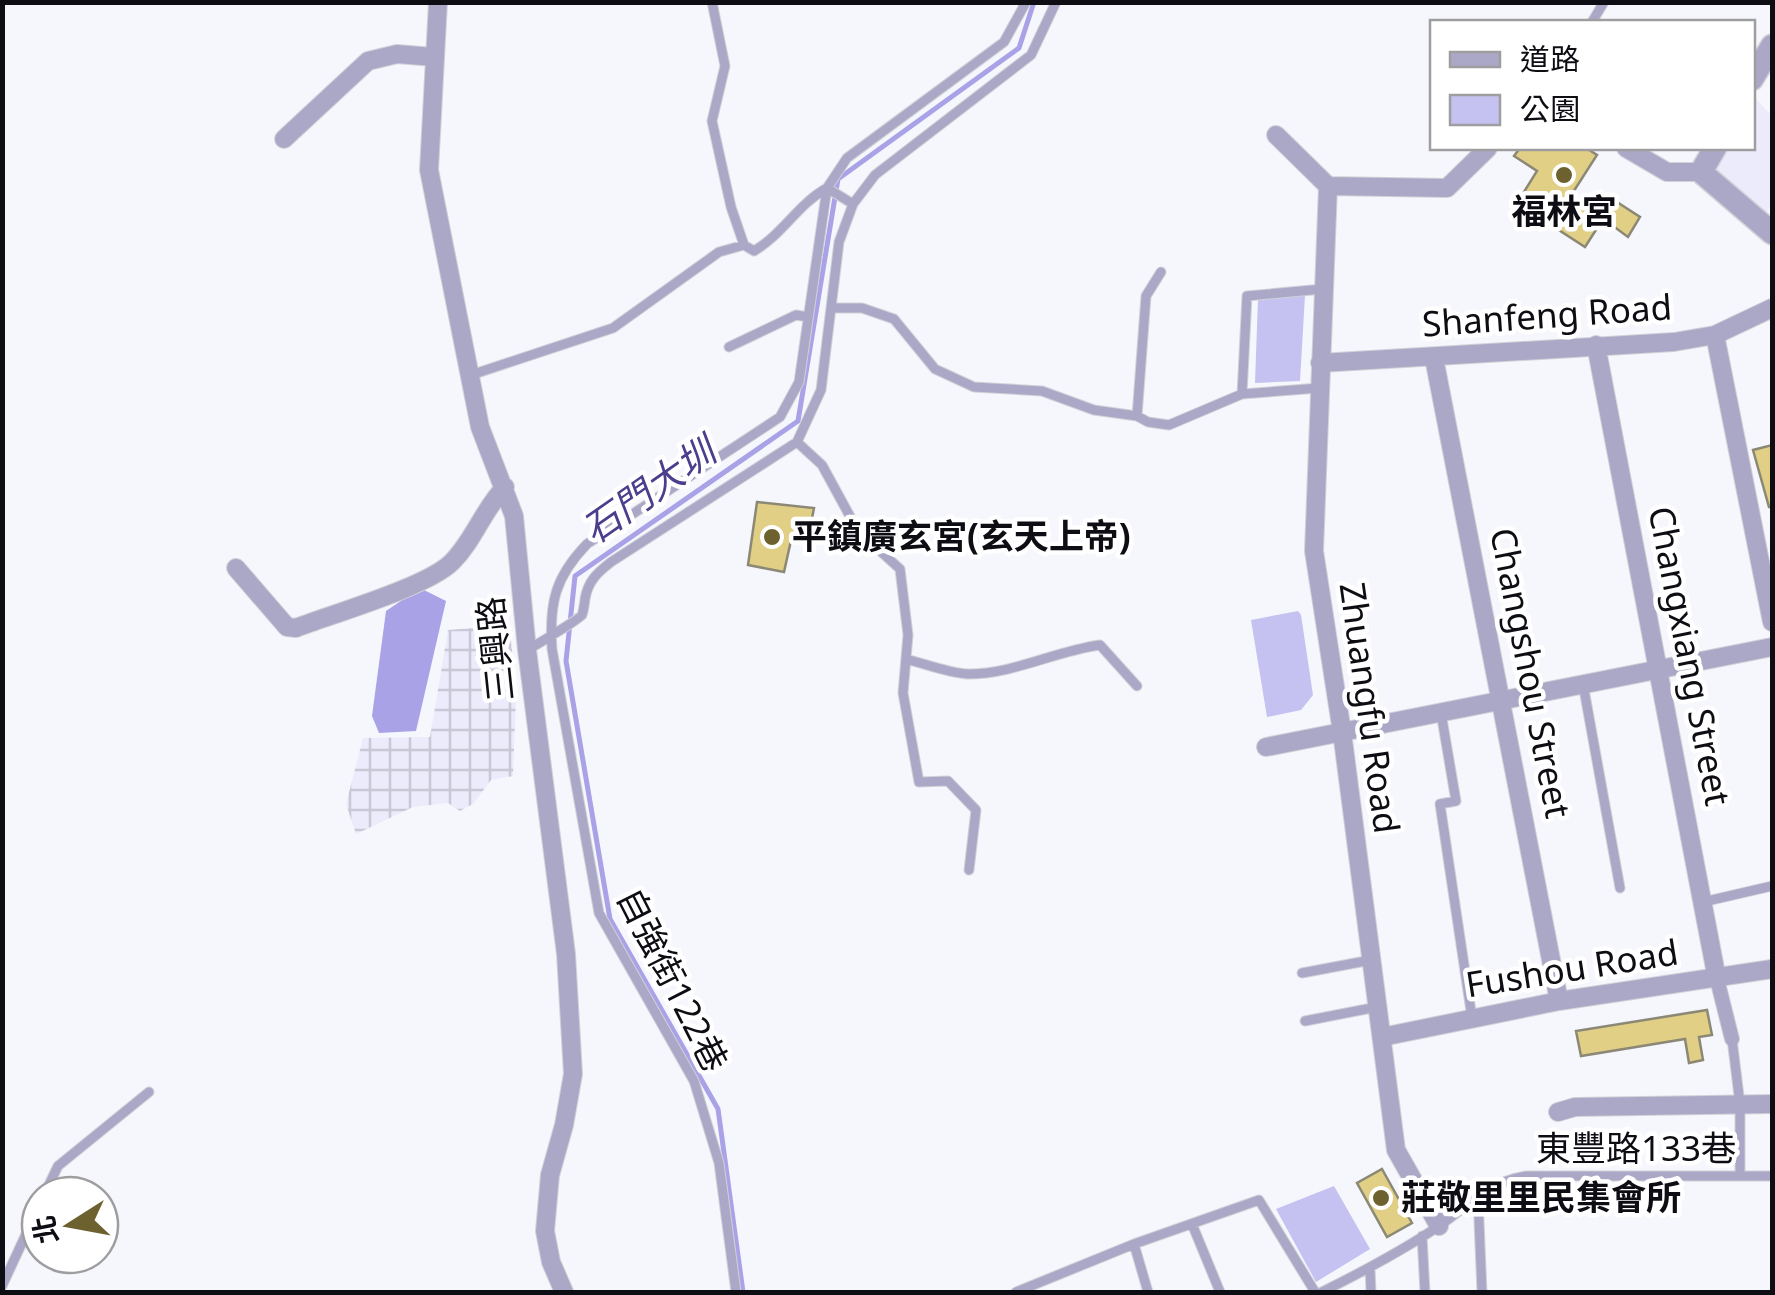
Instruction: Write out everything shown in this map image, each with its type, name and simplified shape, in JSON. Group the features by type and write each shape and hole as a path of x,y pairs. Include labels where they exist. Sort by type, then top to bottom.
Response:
{"street":[{"name":"三興路","path":"438,2 429,170 480,427 514,516 571,1016 573,1074 550,1176 545,1231 551,1262 564,1292"},
{"path":"1755,75 1772,46"},
{"path":"284,139 368,61 397,54 434,57"},
{"path":"1276,135 1328,186 1447,188 1486,150"},
{"path":"1629,150 1667,172 1701,172 1772,233"},
{"path":"1701,172 1714,150"},
{"name":"Zhuangfu Road","path":"1328,186 1314,551 1342,732 1396,1150 1440,1226"},
{"name":"Shanfeng Road","path":"1320,363 1674,342 1715,335 1772,308"},
{"path":"1715,335 1772,622"},
{"name":"Changxiang Street","path":"1596,345 1716,979"},
{"name":"Changshou Street","path":"1434,358 1559,1001"},
{"path":"236,568 287,627 296,628 429,578 450,564 470,541 486,507 505,487"},
{"path":"1266,748 1772,647"},
{"name":"Fushou Road","path":"1382,1037 1559,1001 1772,969"},
{"path":"1716,979 1732,1039"},
{"path":"1558,1112 1575,1106 1772,1104"}],"lane":[{"path":"712,2 726,66 712,120 744,245 754,251 772,240 809,198 829,190"},
{"path":"553,632 552,608 565,568 587,544 780,417 798,382 829,190 847,158 1004,42 1026,2"},
{"path":"527,650 582,615 586,589 593,577 611,562 796,442 821,390 839,242 851,202 875,175 1031,55 1056,2"},
{"path":"829,190 851,202"},
{"path":"471,376 613,328 719,252 744,245"},
{"path":"1137,416 1146,296 1160,272"},
{"path":"1242,394 1247,296 1324,289"},
{"path":"832,308 862,308 894,318 935,369 974,387 1042,391 1094,410 1137,416 1148,422 1169,425 1242,394 1319,388"},
{"path":"728,348 796,314 808,317"},
{"path":"796,442 822,465 858,531 900,569 908,635 903,693 919,782 948,781 976,810 968,870"},
{"name":"自強街122巷","path":"553,632 599,912 694,1080 719,1164 736,1292"},
{"path":"906,658 965,674 1008,671 1065,650 1100,645 1137,686"},
{"path":"1583,684 1620,888"},
{"path":"1441,714 1456,801 1440,804 1472,1018"},
{"path":"1703,902 1772,886"},
{"path":"1302,973 1370,960"},
{"path":"1304,1022 1377,1007"},
{"path":"1732,1039 1740,1104 1740,1176"},
{"path":"54,1175 58,1166 150,1092"},
{"name":"東豐路133巷","path":"1478,1197 1499,1181 1526,1176 1772,1176"},
{"path":"1322,1292 1440,1226 1478,1197"},
{"path":"1478,1197 1482,1292"},
{"path":"1016,1292 1134,1244 1259,1200 1314,1292"},
{"path":"1192,1224 1220,1292"},
{"path":"1422,1236 1425,1292"},
{"path":"1134,1244 1148,1292"},
{"path":"2,1286 20,1247"},
{"path":"1370,1268 1371,1292"}],"shaded area":[{"path":"1755,98 1772,116 1772,204 1765,214 1712,169 1724,150 1755,150"},
{"path":"420,588 446,601 416,731 379,733 372,716 386,611"},
{"path":"510,625 516,698 513,776 491,780 473,804 460,811 448,803 413,807 356,834 346,804 363,738 430,737 448,630"}],"green space":[{"path":"1305,295 1300,381 1255,383 1258,299"},
{"path":"1298,611 1313,695 1301,710 1267,717 1251,620"},
{"path":"1334,1186 1370,1249 1316,1282 1276,1209"}],"building":[{"path":"1518,150 1589,150 1597,155 1570,197 1603,219 1585,247 1517,203 1537,171 1514,156"},
{"path":"1617,202 1640,217 1628,237 1605,220"},
{"path":"1772,445 1772,507 1769,507 1753,450"},
{"name":"平鎮廣玄宮(玄天上帝)","path":"757,502 814,508 808,539 792,536 784,572 748,565"},
{"path":"1707,1010 1712,1035 1699,1037 1703,1060 1689,1063 1685,1039 1581,1056 1576,1031"},
{"name":"莊敬里里民集會所","path":"1382,1169 1412,1223 1387,1237 1357,1183"}],"waterway":[{"name":"石門大圳","path":"743,1292 718,1109 610,919 566,661 575,576 798,421 838,179 1019,48 1034,2"}],"place":[{"name":"福林宮","path":"1564,175"},
{"name":"平鎮廣玄宮(玄天上帝)","path":"772,537"},
{"name":"莊敬里里民集會所","path":"1381,1198"}]}
